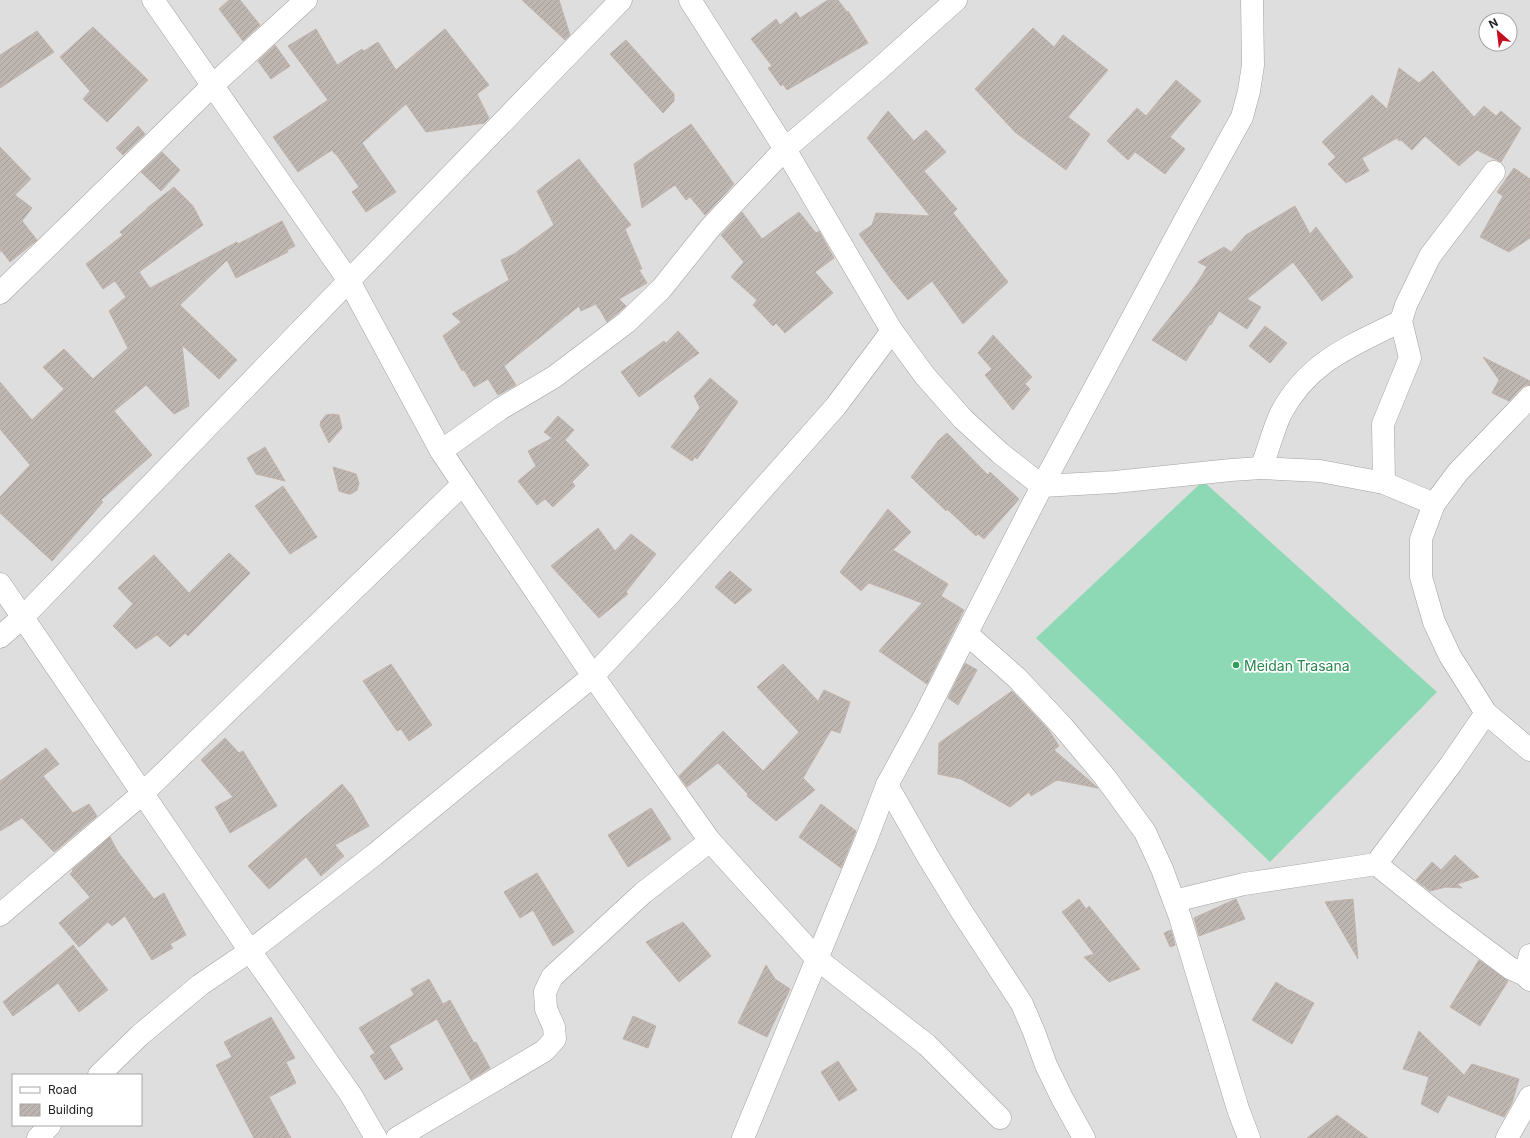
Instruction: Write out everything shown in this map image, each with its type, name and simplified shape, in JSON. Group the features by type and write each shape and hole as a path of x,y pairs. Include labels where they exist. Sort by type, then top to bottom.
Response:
{"street":[{"path":"153,0 348,282 441,450 463,484 594,676 710,842 817,959 927,1045 1000,1118"},
{"path":"0,293 212,86 306,0"},
{"path":"0,637 23,617 621,0"},
{"path":"690,0 785,149 892,331 925,376 963,419 1000,453 1042,486 1115,482 1261,468 1320,471 1384,483 1434,504"},
{"path":"441,450 500,409 554,377 627,322 662,288 710,228 785,149 956,0"},
{"path":"743,1138 887,785 924,717 1042,486 1242,117 1249,91 1253,65 1252,0"},
{"path":"1384,483 1383,424 1410,358 1401,321 1406,305 1430,256 1494,172"},
{"path":"1261,468 1280,415 1302,383 1316,369 1334,355 1401,321"},
{"path":"100,1074 140,1035 200,984 250,951 374,855 594,676 669,595 836,406 892,331"},
{"path":"1530,397 1458,472 1434,504 1421,538 1421,577 1434,622 1447,650 1486,712 1530,748"},
{"path":"0,915 142,794 463,484"},
{"path":"0,584 142,794 351,1095 376,1138"},
{"path":"966,634 1017,678 1063,727 1105,777 1145,832 1162,869 1174,901 1238,1109 1249,1138"},
{"path":"1174,901 1244,884 1376,864 1451,764 1486,712"},
{"path":"887,785 960,909 1022,1004 1046,1065 1084,1138"},
{"path":"397,1138 544,1051 555,1039 554,1027 546,1009 545,992 552,977 643,893 710,842"},
{"path":"1376,864 1510,968 1528,970"},
{"path":"1507,1138 1530,1097"},
{"path":"38,1138 49,1126"}],"shaded area":[{"path":"0,0 1530,0 1530,1138 0,1138"}],"green space":[{"name":"Meidan Trasana","path":"1203,481 1437,692 1270,862 1036,638"}],"building":[{"path":"229,0 240,0 260,25 243,41 219,9"},
{"path":"522,0 559,0 570,35 565,40"},
{"path":"828,0 838,0 847,12 848,11 868,43 787,90 783,84 781,86 768,68 772,66 751,39 776,19 780,25 796,12 800,18"},
{"path":"93,27 148,80 107,122 83,99 90,91 60,57"},
{"path":"1033,28 1054,47 1063,35 1108,70 1068,117 1090,134 1066,170 1015,132 975,89"},
{"path":"316,29 337,65 362,49 364,51 378,42 396,70 445,29 489,85 477,94 489,118 484,123 426,132 406,104 362,143 396,192 366,212 352,192 359,187 332,150 298,172 273,137 328,100 288,46"},
{"path":"37,31 54,52 0,88 0,55"},
{"path":"626,40 674,94 674,101 663,113 610,54"},
{"path":"275,45 290,66 271,79 258,61"},
{"path":"1399,68 1419,83 1433,71 1474,117 1484,106 1496,116 1501,111 1521,128 1501,162 1477,150 1459,166 1425,136 1412,150 1397,138 1362,158 1369,171 1346,183 1328,164 1336,157 1322,142 1372,95 1387,109"},
{"path":"1176,80 1201,101 1170,137 1185,149 1165,174 1135,152 1128,160 1107,141 1137,108 1146,116"},
{"path":"888,111 914,141 926,130 946,152 924,171 957,209 953,213 1008,282 963,324 932,281 908,300 890,278 859,234 872,225 876,213 930,216 867,138"},
{"path":"691,124 734,184 705,215 690,197 686,200 675,185 642,208 634,164"},
{"path":"138,126 145,134 123,155 116,148"},
{"path":"0,147 31,179 15,195 32,208 22,221 37,240 10,262 1,250 0,252"},
{"path":"162,152 180,170 161,191 141,172"},
{"path":"579,159 631,225 625,229 642,269 639,270 647,283 619,299 626,306 607,322 596,304 581,311 579,306 504,366 516,385 498,395 488,379 474,387 464,370 462,371 443,336 461,322 452,314 509,280 501,260 514,254 554,225 537,191"},
{"path":"1514,168 1530,179 1530,238 1509,252 1480,237 1503,196 1497,192"},
{"path":"174,187 193,206 203,225 139,272 150,288 237,242 238,244 282,221 295,246 287,250 288,252 236,278 227,260 180,305 237,360 219,379 182,345 189,406 174,414 146,385 114,411 152,455 101,500 103,502 52,561 0,513 0,497 30,465 0,429 0,382 32,420 64,389 43,367 64,349 93,379 128,348 109,311 126,297 115,281 103,289 86,264 123,235 120,232"},
{"path":"1295,206 1310,234 1316,227 1353,277 1322,301 1293,262 1247,299 1261,307 1247,329 1219,311 1186,361 1152,340 1195,286 1207,267 1198,262 1224,247 1231,252 1246,235"},
{"path":"742,212 762,239 799,212 816,233 819,231 834,258 815,272 833,293 785,333 776,323 773,326 753,305 757,300 731,277 744,262 721,235"},
{"path":"1265,326 1287,343 1270,363 1249,346"},
{"path":"678,331 699,353 639,397 621,372 664,341 666,343"},
{"path":"993,335 1032,377 1025,384 1030,389 1013,410 985,375 992,369 978,353"},
{"path":"1483,357 1530,381 1530,385 1526,385 1521,388 1509,401 1492,393 1499,380"},
{"path":"710,378 738,402 697,459 695,457 692,461 671,447 700,408 694,396"},
{"path":"326,415 339,415 342,428 329,443 320,425 321,421"},
{"path":"558,416 574,430 565,440 589,465 572,482 575,486 553,507 545,499 537,505 518,481 536,466 528,451 552,438 544,432"},
{"path":"947,433 988,475 990,472 1019,499 984,539 978,534 976,536 947,509 946,511 911,477 938,441"},
{"path":"265,447 285,481 256,474 247,458"},
{"path":"333,467 356,474 359,483 357,490 351,494 339,491"},
{"path":"283,486 317,537 290,554 255,506"},
{"path":"888,509 911,532 893,550 948,584 941,596 964,610 927,684 879,651 922,603 869,583 861,591 840,572"},
{"path":"598,528 615,551 631,534 656,554 626,592 628,594 599,618 551,566"},
{"path":"229,553 250,573 188,636 185,633 170,647 157,635 136,649 113,626 133,604 118,588 154,555 189,593"},
{"path":"730,571 752,590 735,604 715,587"},
{"path":"965,663 977,670 958,705 948,698"},
{"path":"391,664 432,725 409,741 401,729 397,731 363,681"},
{"path":"783,664 818,701 824,690 850,702 840,733 831,730 803,778 815,790 776,821 747,796 748,794 718,763 687,787 679,776 723,731 763,771 799,732 757,687"},
{"path":"1012,691 1048,729 1059,746 1054,750 1098,788 1057,780 1031,796 1029,792 1010,807 961,779 938,774 939,743"},
{"path":"225,738 239,753 243,751 277,806 230,833 215,807 233,797 201,760"},
{"path":"46,748 59,764 43,776 73,813 89,804 97,816 54,852 22,818 0,831 0,781"},
{"path":"342,784 352,796 369,826 335,845 344,856 321,876 306,857 269,889 248,866"},
{"path":"821,804 856,831 841,868 799,837"},
{"path":"651,808 671,839 628,867 608,835"},
{"path":"110,837 118,852 154,899 164,893 186,935 170,944 173,948 152,960 125,916 112,926 108,922 79,947 59,923 90,897 70,874 73,871 72,870"},
{"path":"1455,855 1479,877 1457,884 1462,888 1446,887 1430,891 1425,887 1426,886 1423,886 1416,880 1432,862 1441,870"},
{"path":"537,873 574,932 553,946 533,910 520,918 504,892"},
{"path":"1079,899 1086,909 1089,906 1140,969 1109,982 1084,957 1094,954 1062,912"},
{"path":"1236,899 1245,919 1199,936 1194,918"},
{"path":"1353,899 1358,959 1325,902"},
{"path":"683,922 711,956 679,982 646,942"},
{"path":"1171,930 1175,945 1170,947 1164,933"},
{"path":"73,945 108,990 79,1012 58,983 13,1016 3,1002"},
{"path":"1479,960 1508,981 1480,1026 1450,1007"},
{"path":"766,965 775,979 790,989 767,1037 738,1023"},
{"path":"429,979 443,1004 450,1000 490,1068 471,1080 437,1019 389,1046 403,1069 385,1080 370,1056 375,1053 359,1028 414,995 411,989"},
{"path":"1276,982 1314,1003 1292,1044 1252,1020"},
{"path":"633,1016 656,1026 648,1048 623,1039"},
{"path":"271,1017 295,1058 286,1062 296,1083 269,1097 291,1138 254,1138 216,1065 232,1057 224,1042"},
{"path":"1419,1031 1464,1075 1472,1064 1519,1079 1512,1103 1504,1117 1448,1095 1438,1113 1421,1104 1429,1077 1403,1069"},
{"path":"838,1061 857,1090 839,1101 821,1072"},
{"path":"1337,1115 1368,1138 1307,1138"}],"place":[{"name":"Meidan Trasana","path":"1236,665"}]}
